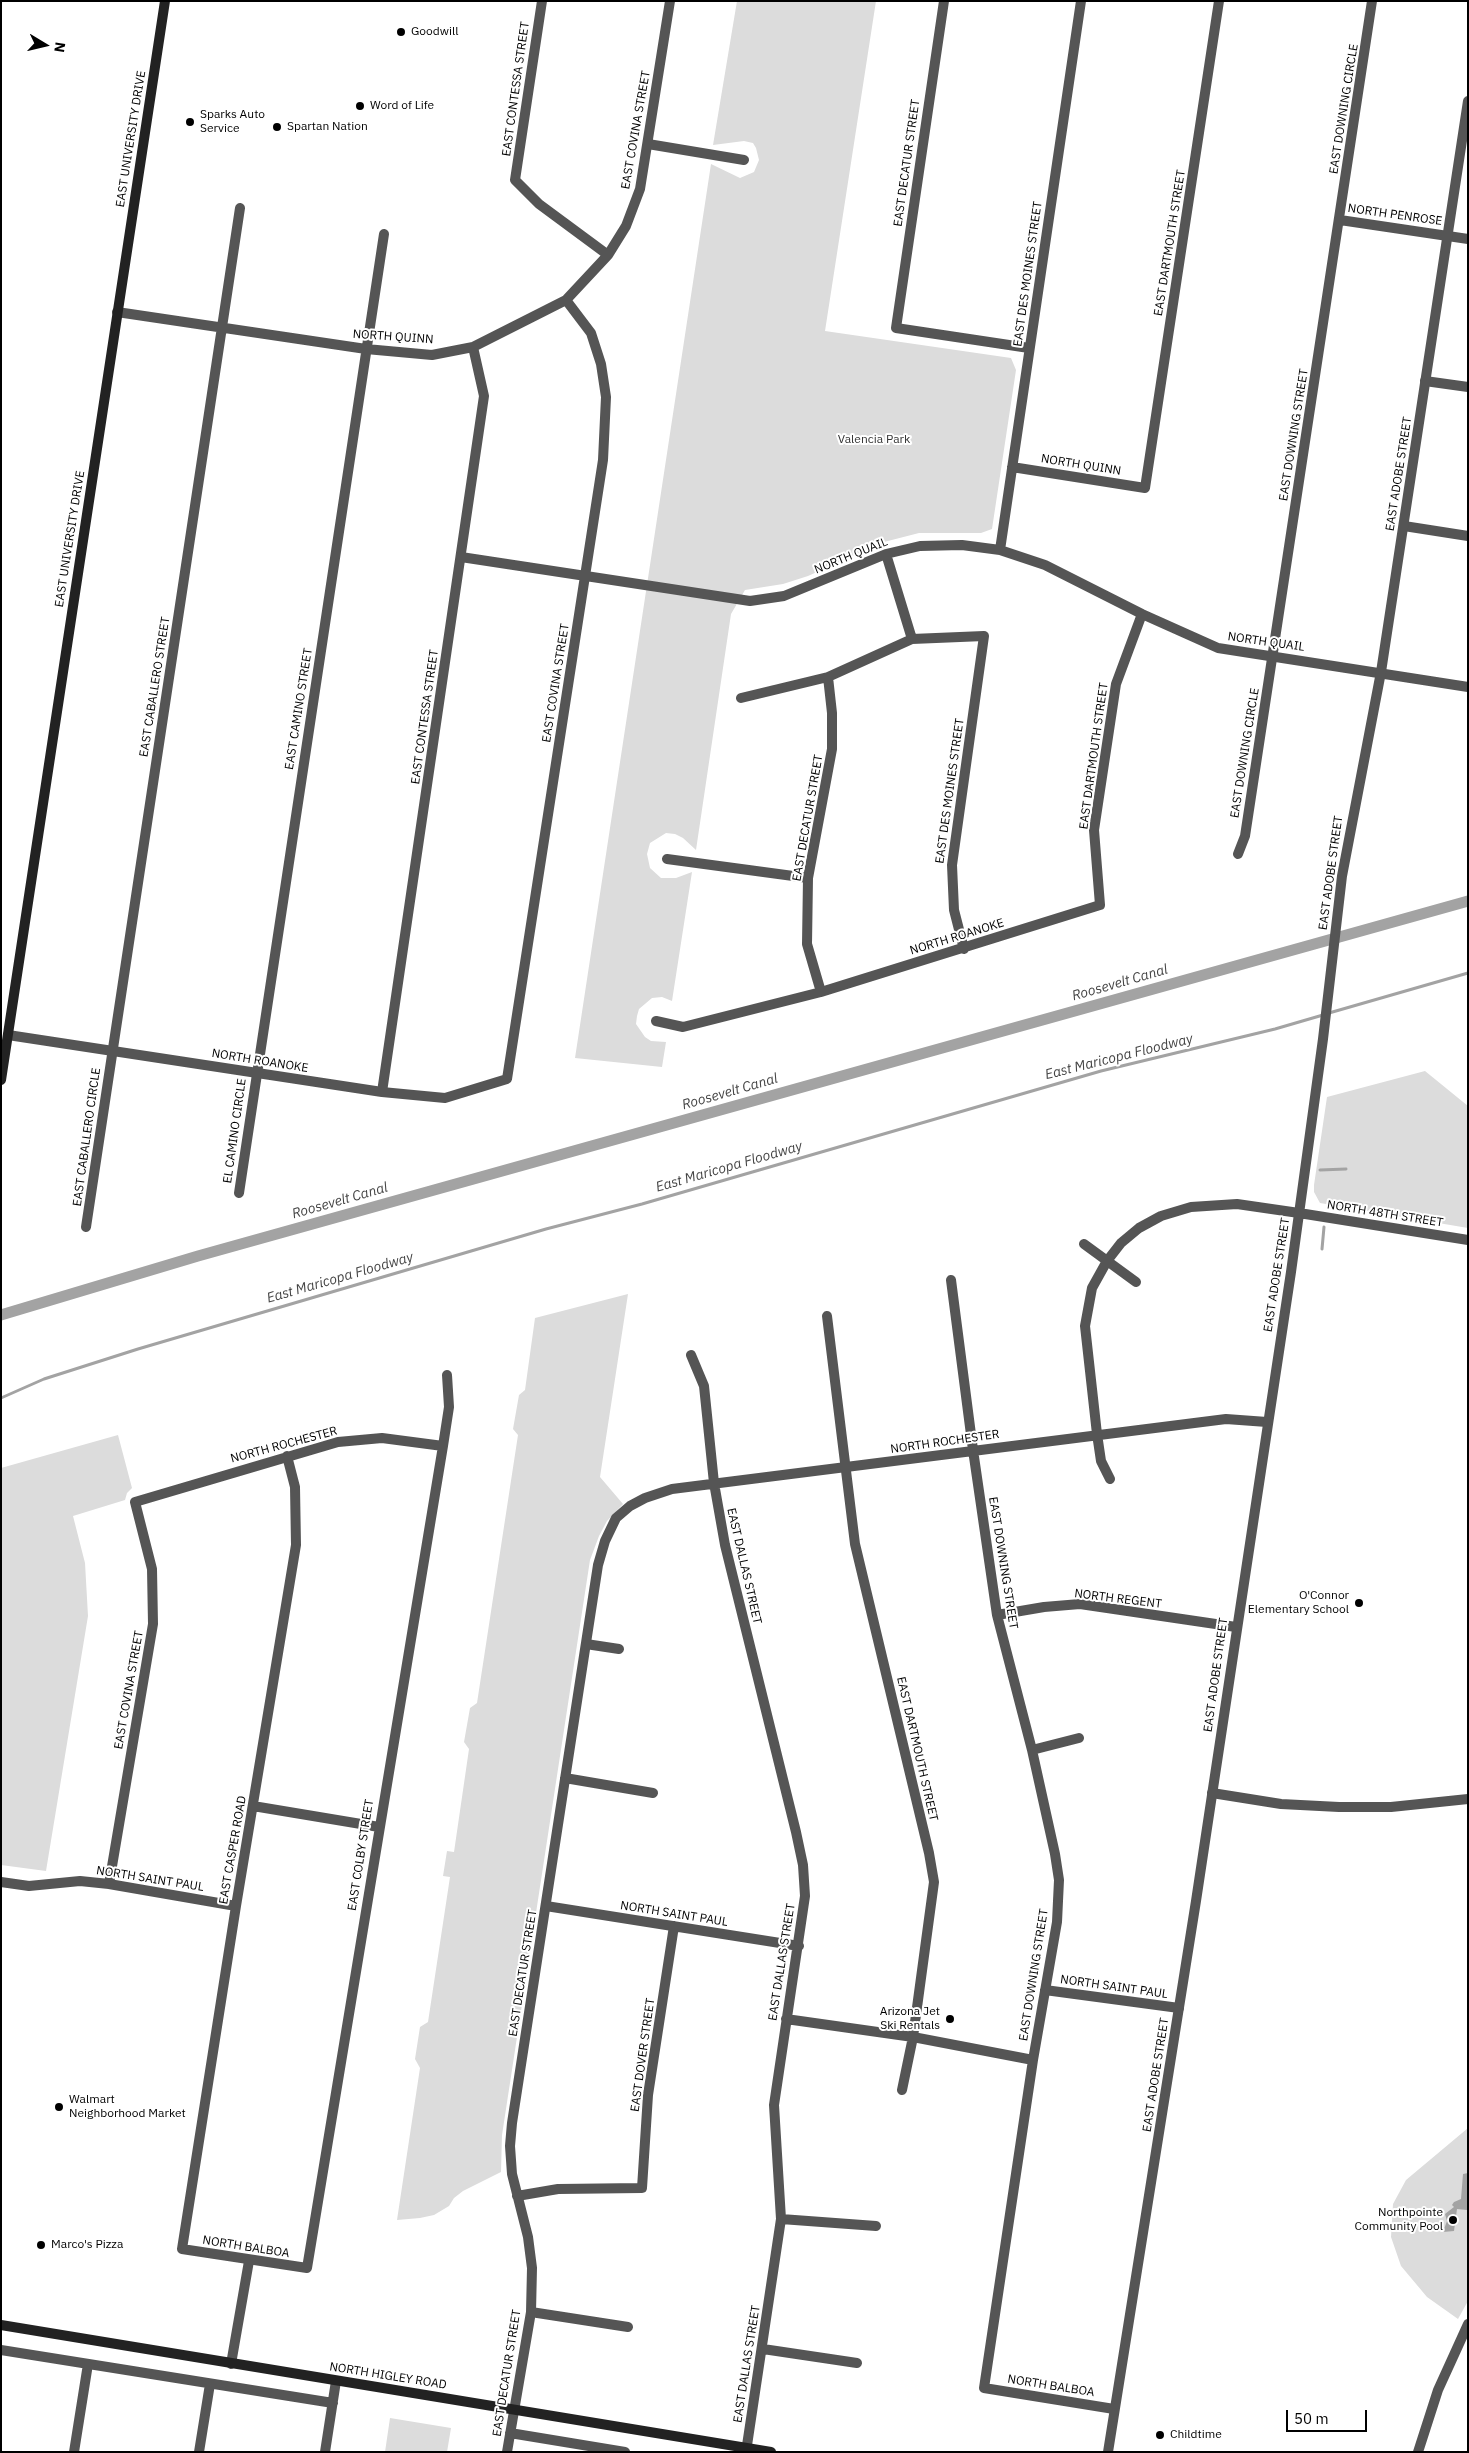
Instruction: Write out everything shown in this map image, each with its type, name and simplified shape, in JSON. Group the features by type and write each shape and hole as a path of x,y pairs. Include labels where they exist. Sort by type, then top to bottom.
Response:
{"main road":[{"name":"EAST UNIVERSITY DRIVE","path":"1,1080 165,1"},
{"name":"NORTH HIGLEY ROAD","path":"1,2325 746,2450 770,2452"}],"street":[{"name":"EAST CONTESSA STREET","path":"542,1 515,180 539,204 608,256"},
{"name":"EAST COVINA STREET","path":"608,256 626,226 640,189 670,1"},
{"name":"EAST DECATUR STREET","path":"944,1 896,328 1029,348"},
{"name":"EAST DES MOINES STREET","path":"1000,550 1081,1"},
{"name":"EAST DARTMOUTH STREET","path":"1145,488 1219,1"},
{"name":"EAST DOWNING CIRCLE","path":"1340,220 1372,1"},
{"name":"EAST ADOBE STREET","path":"1108,2452 1179,2008 1299,1213 1352,815 1381,672 1468,101"},
{"path":"648,144 744,160"},
{"path":"222,327 240,208"},
{"name":"NORTH PENROSE","path":"1340,220 1468,239"},
{"name":"EAST DOWNING STREET","path":"1273,655 1340,220"},
{"name":"EAST CAMINO STREET","path":"256,1073 384,234"},
{"name":"NORTH QUINN","path":"117,312 366,349 432,355 473,346 566,300 608,256"},
{"name":"EAST COVINA STREET","path":"507,1079 603,460 606,397 601,364 591,333 566,300"},
{"name":"EAST CABALLERO STREET","path":"113,1050 222,327"},
{"name":"EAST CONTESSA STREET","path":"382,1092 462,558 484,396 473,346"},
{"path":"1425,381 1468,387"},
{"name":"NORTH QUINN","path":"1012,467 1145,488"},
{"path":"1404,526 1468,536"},
{"name":"NORTH QUAIL","path":"462,558 750,601 784,596 886,554 920,546 962,545 1000,550 1045,565 1142,614 1218,648 1273,655 1468,687"},
{"path":"740,698 828,677 912,639 886,554"},
{"name":"EAST DARTMOUTH STREET","path":"1100,905 1095,850 1096,820 1116,684 1142,614"},
{"name":"EAST DES MOINES STREET","path":"912,639 984,636 952,865 954,910 964,949"},
{"name":"EAST DOWNING CIRCLE","path":"1238,854 1245,836 1273,655"},
{"name":"EAST DECATUR STREET","path":"821,992 807,944 808,878 832,750 832,713 828,677"},
{"path":"667,859 808,878"},
{"name":"NORTH ROANOKE","path":"656,1020 683,1027 821,992 964,949 1100,905"},
{"name":"NORTH ROANOKE","path":"8,1034 382,1092 445,1098 507,1079"},
{"name":"EAST CABALLERO CIRCLE","path":"86,1228 113,1050"},
{"name":"EL CAMINO CIRCLE","path":"239,1193 256,1073"},
{"name":"NORTH 48TH STREET","path":"1110,1479 1101,1461 1096,1434 1085,1326 1092,1288 1107,1261 1121,1243 1139,1228 1162,1216 1191,1207 1236,1204 1468,1240"},
{"path":"1084,1244 1136,1282"},
{"path":"951,1280 972,1450"},
{"name":"EAST DARTMOUTH STREET","path":"827,1316 855,1544 929,1853 934,1882 913,2037 902,2090"},
{"name":"EAST DALLAS STREET","path":"691,1355 704,1386 714,1483 725,1545 803,1865 805,1896 774,2105 781,2219 763,2349 746,2450"},
{"name":"EAST COLBY STREET","path":"307,2268 443,1446 449,1407 448,1375"},
{"name":"NORTH ROCHESTER","path":"630,1506 654,1494 714,1483 1226,1419 1267,1422"},
{"name":"NORTH ROCHESTER","path":"135,1502 338,1442 382,1438 443,1446"},
{"name":"EAST DOWNING STREET","path":"972,1450 997,1615 1032,1750 1059,1880 1057,1922 1033,2060 984,2388"},
{"name":"EAST CASPER ROAD","path":"182,2249 236,1906 296,1546 294,1487 287,1456"},
{"name":"EAST COVINA STREET","path":"109,1884 152,1624 152,1568 135,1502"},
{"name":"EAST DECATUR STREET","path":"507,2452 531,2312 532,2268 528,2237 512,2174 510,2146 598,1565 605,1541 616,1518 630,1506"},
{"name":"NORTH REGENT","path":"997,1615 1044,1607 1080,1604 1236,1627"},
{"path":"586,1644 619,1649"},
{"path":"1032,1750 1079,1738"},
{"path":"566,1778 653,1792"},
{"path":"1212,1793 1281,1804 1339,1808 1400,1806 1468,1799"},
{"path":"253,1806 379,1826"},
{"name":"NORTH SAINT PAUL","path":"1,1882 29,1886 80,1882 109,1884 236,1906"},
{"name":"NORTH SAINT PAUL","path":"546,1906 798,1946"},
{"name":"EAST DOVER STREET","path":"517,2196 558,2189 642,2188 648,2095 674,1926"},
{"name":"NORTH SAINT PAUL","path":"1045,1990 1179,2008"},
{"path":"786,2019 913,2037 1033,2060"},
{"path":"781,2219 876,2226"},
{"name":"NORTH BALBOA","path":"182,2249 249,2261 307,2268"},
{"path":"231,2364 249,2261"},
{"path":"531,2312 628,2328"},
{"path":"1418,2452 1438,2390 1468,2324"},
{"path":"763,2349 857,2363"},
{"path":"1,2350 333,2403"},
{"path":"74,2452 88,2364"},
{"path":"325,2452 336,2380"},
{"path":"199,2452 210,2384"},
{"name":"NORTH BALBOA","path":"984,2388 1114,2409"},
{"path":"510,2433 625,2452"}],"green space":[{"name":"Valencia Park","path":"737,1 876,1 825,331 1011,358 1016,370 992,529 981,533 919,533 884,542 808,576 783,584 745,590 731,614 696,850 683,838 675,834 666,833 650,843 647,854 650,868 661,878 676,878 692,872 672,1001 662,997 652,998 639,1009 637,1016 636,1024 645,1037 651,1041 666,1042 662,1067 575,1058 711,164 740,178 754,172 759,160 753,143 744,141 713,145"},
{"path":"1425,1071 1468,1106 1468,1228 1320,1203 1314,1192 1314,1185 1327,1097"},
{"path":"628,1294 600,1477 623,1504 607,1521 590,1560 502,2135 501,2172 463,2191 454,2198 449,2206 434,2215 397,2220 420,2068 415,2059 420,2027 428,2022 450,1877 443,1876 447,1851 454,1852 469,1749 464,1742 470,1708 477,1703 518,1435 513,1429 519,1395 525,1390 535,1318"},
{"path":"118,1435 132,1488 127,1493 125,1500 73,1516 85,1563 88,1616 46,1871 1,1865 1,1468"},
{"path":"1468,2128 1468,2301 1458,2319 1427,2297 1401,2266 1391,2237 1393,2204 1406,2180"},
{"path":"390,2418 451,2428 447,2452 385,2452"}],"shaded area":[{"path":"1468,2173 1467,2210 1457,2209 1454,2231 1443,2232 1447,2221 1445,2214 1454,2207 1452,2205 1454,2202 1461,2199 1463,2174"}],"waterway":[{"name":"Roosevelt Canal","path":"1,1315 198,1256 1468,901"},
{"name":"East Maricopa Floodway","path":"1329,1013 1468,973"},
{"name":"East Maricopa Floodway","path":"1,1398 44,1379 138,1349 546,1229 642,1204 1101,1071 1275,1029 1323,1015"},
{"path":"1320,1170 1346,1169"},
{"path":"1322,1249 1324,1227"}],"place":[{"name":"Goodwill","path":"401,32"},
{"name":"Word of Life","path":"360,106"},
{"name":"Sparks Auto Service","path":"190,122"},
{"name":"Spartan Nation","path":"277,127"},
{"name":"O'Connor Elementary School","path":"1359,1603"},
{"name":"Arizona Jet Ski Rentals","path":"950,2019"},
{"name":"Walmart Neighborhood Market","path":"59,2107"},
{"name":"Northpointe Community Pool","path":"1453,2220"},
{"name":"Marco's Pizza","path":"41,2245"},
{"name":"Childtime","path":"1160,2435"}]}
